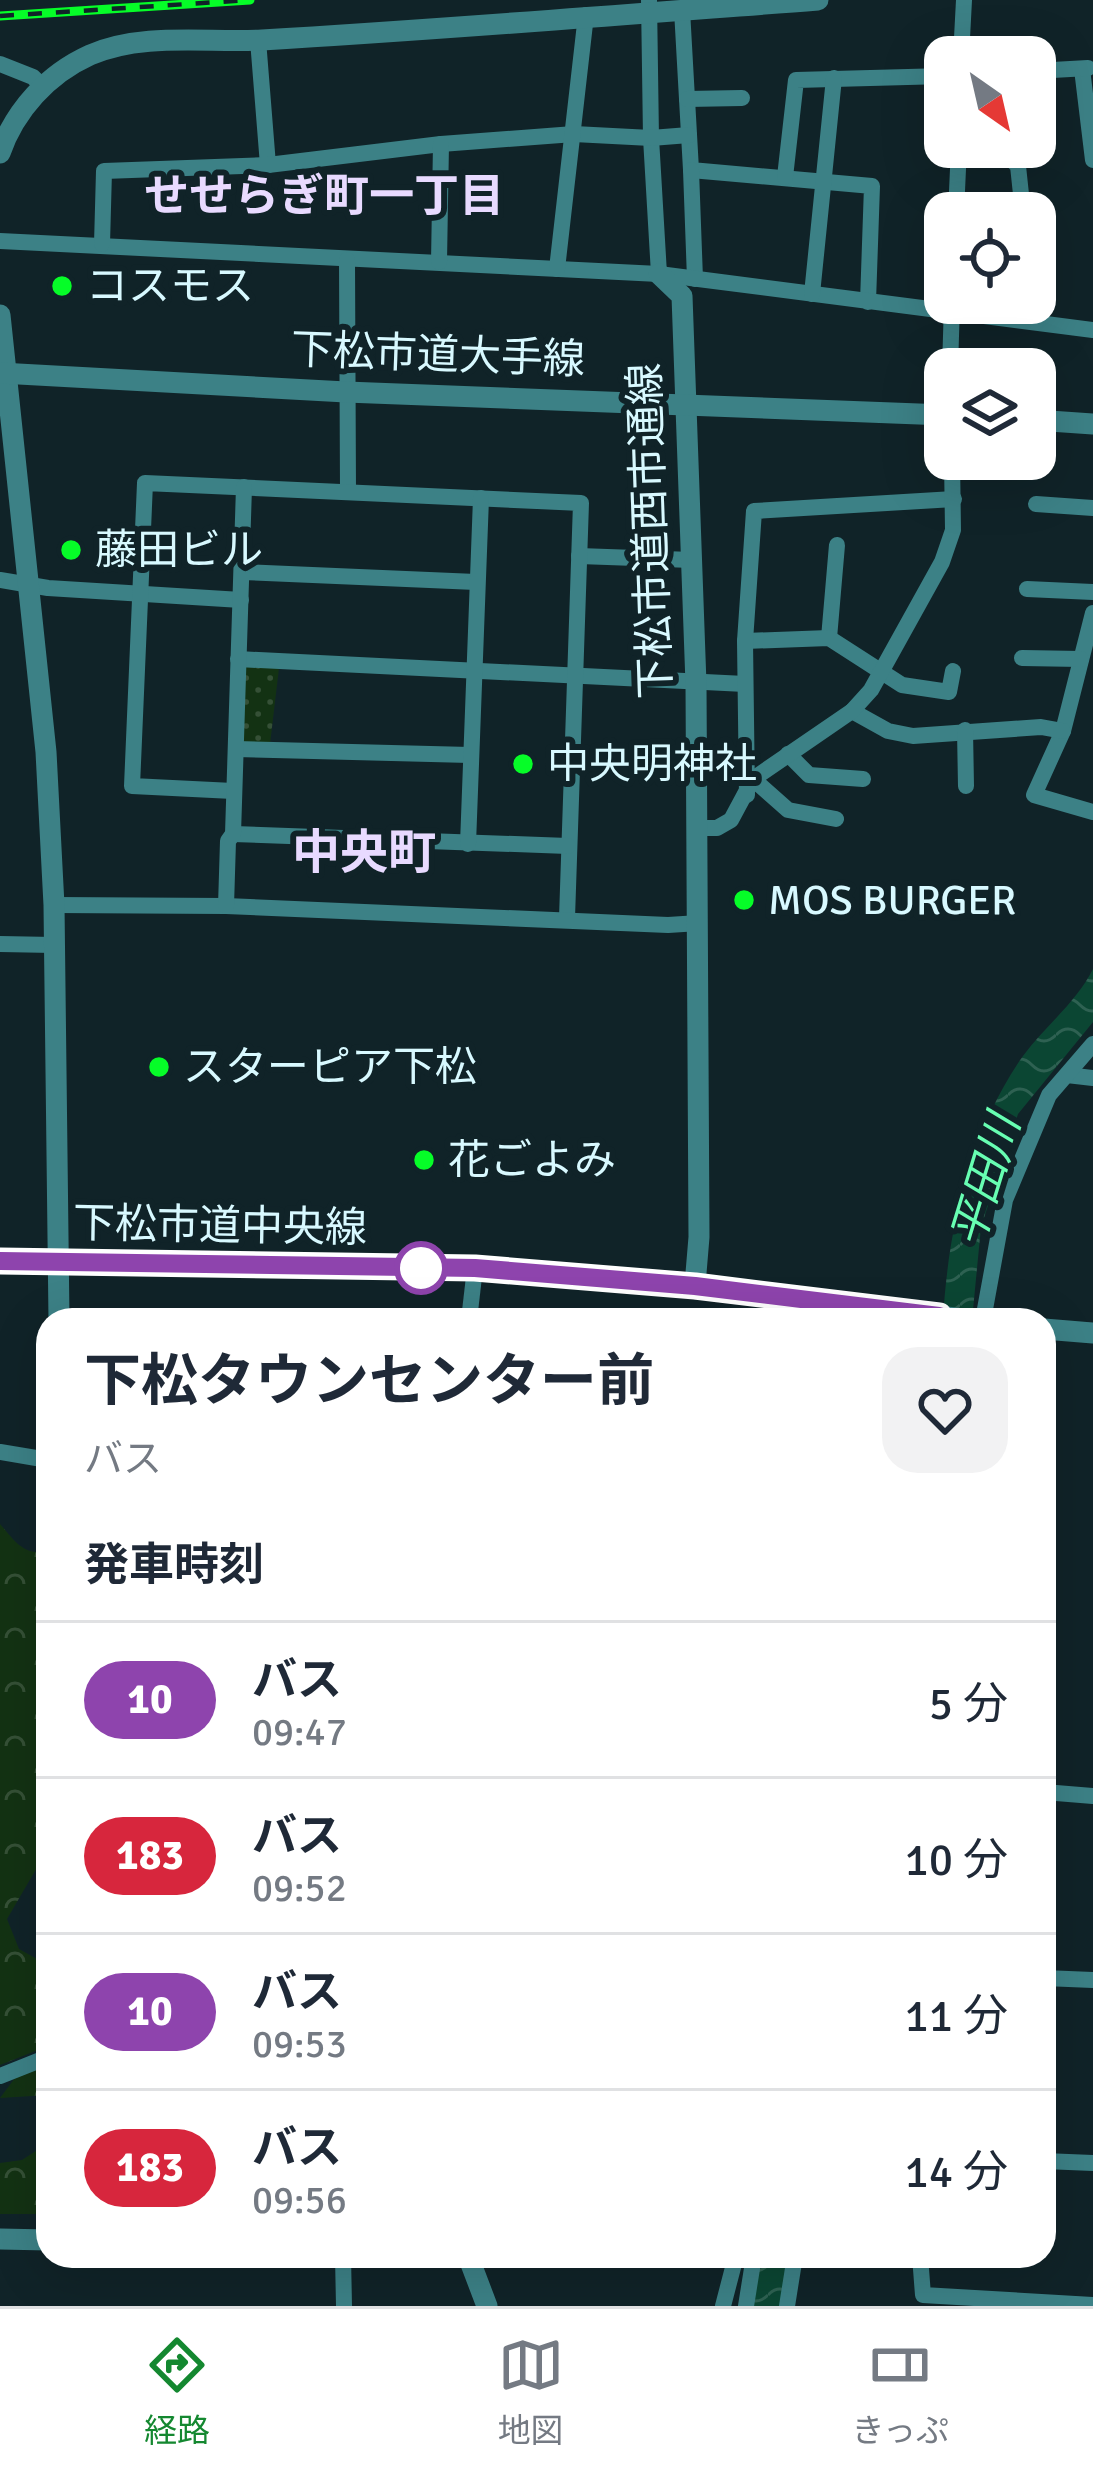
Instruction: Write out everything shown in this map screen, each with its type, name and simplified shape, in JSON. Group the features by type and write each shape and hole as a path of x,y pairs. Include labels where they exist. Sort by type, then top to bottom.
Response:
{"street":[{"path":"0,153 17,115 44,87 88,56 124,44 258,40 649,6 682,10 818,0"},
{"path":"962,36 964,0"},
{"name":"下松市道西市通線","path":"649,6 659,274 682,296 687,403 699,923 695,1286"},
{"path":"682,10 695,279"},
{"path":"557,269 586,15"},
{"path":"258,40 268,165"},
{"path":"0,64 33,77 44,87"},
{"path":"1056,70 1087,68 1093,160"},
{"path":"785,177 796,80 924,76"},
{"path":"812,295 834,78"},
{"path":"687,99 742,98"},
{"path":"102,244 104,171 268,165 574,134 689,135"},
{"path":"439,262 441,144"},
{"path":"691,170 872,186 868,302"},
{"path":"0,241 659,274 868,302 924,305"},
{"path":"346,260 348,490"},
{"path":"0,315 46,752 54,905 59,1308"},
{"path":"1056,320 1093,331"},
{"name":"下松市道大手線","path":"3,374 924,414"},
{"path":"1056,421 1093,424"},
{"path":"698,828 717,828 731,820 750,787 788,754 852,711 882,674 953,530 953,480"},
{"path":"233,791 132,786 145,483 581,503 567,918"},
{"path":"226,906 228,841 233,834 244,487"},
{"path":"469,844 481,498"},
{"path":"750,787 745,640 754,512 954,499"},
{"path":"1036,504 1093,508"},
{"path":"829,638 837,545"},
{"path":"579,556 692,560"},
{"path":"242,572 476,582"},
{"path":"0,580 241,600"},
{"path":"1027,589 1093,592"},
{"path":"1093,614 1064,731 1034,794 1093,812"},
{"path":"745,640 829,638 902,686 949,692 953,671"},
{"path":"1022,658 1081,659"},
{"path":"238,659 745,684"},
{"path":"852,711 888,731 913,736 1041,727 1064,731"},
{"path":"965,730 966,786"},
{"path":"236,749 470,755"},
{"path":"788,754 809,775 863,779"},
{"path":"750,787 788,811 836,819"},
{"path":"233,834 568,846"},
{"path":"54,905 226,906 668,926 699,923"},
{"path":"0,944 54,945"},
{"path":"985,1308 1005,1200 1049,1095 1093,1045"},
{"path":"1067,1075 1093,1078"},
{"name":"下松市道中央線","path":"0,1261 475,1268 695,1286 786,1308"},
{"path":"470,1308 475,1268"},
{"path":"1056,1330 1093,1333"},
{"path":"0,1452 36,1458"},
{"path":"1056,1793 1093,1796"},
{"path":"1056,1978 1093,1980"},
{"path":"0,2076 36,2062"},
{"path":"1056,2161 1093,2163"},
{"path":"0,2239 36,2240"},
{"path":"343,2268 344,2306"},
{"path":"473,2268 487,2306"},
{"path":"723,2306 733,2268"},
{"path":"746,2306 752,2268"},
{"path":"787,2306 793,2268"},
{"path":"921,2268 923,2295 1093,2305"}],"green space":[{"path":"243,667 279,668 270,744 242,743"},
{"path":"0,1524 26,1550 36,1552 36,1869 7,1919 19,1949 36,1958 36,2051 0,2065"},
{"path":"36,2069 36,2096 0,2098 15,2078"},
{"path":"36,2151 36,2214 0,2214 0,2163 22,2160"}],"water":[{"name":"平田川","path":"1093,969 1093,1022 1018,1114 981,1227 973,1308 944,1308 957,1216 989,1116 1023,1056"},
{"path":"757,2268 786,2268 781,2306 752,2306"}],"railway":[{"path":"0,16 250,0"}],"bus line":[{"name":"10","path":"0,1261 475,1268 695,1286 874,1308"}],"place":[{"name":"コスモス","path":"62,286"},
{"name":"藤田ビル","path":"71,550"},
{"name":"中央明神社","path":"523,764"},
{"name":"MOS BURGER","path":"744,900"},
{"name":"スターピア下松","path":"159,1067"},
{"name":"花ごよみ","path":"424,1160"}],"district":[{"name":"せせらぎ町一丁目","path":"324,196"},
{"name":"中央町","path":"364,853"}]}
